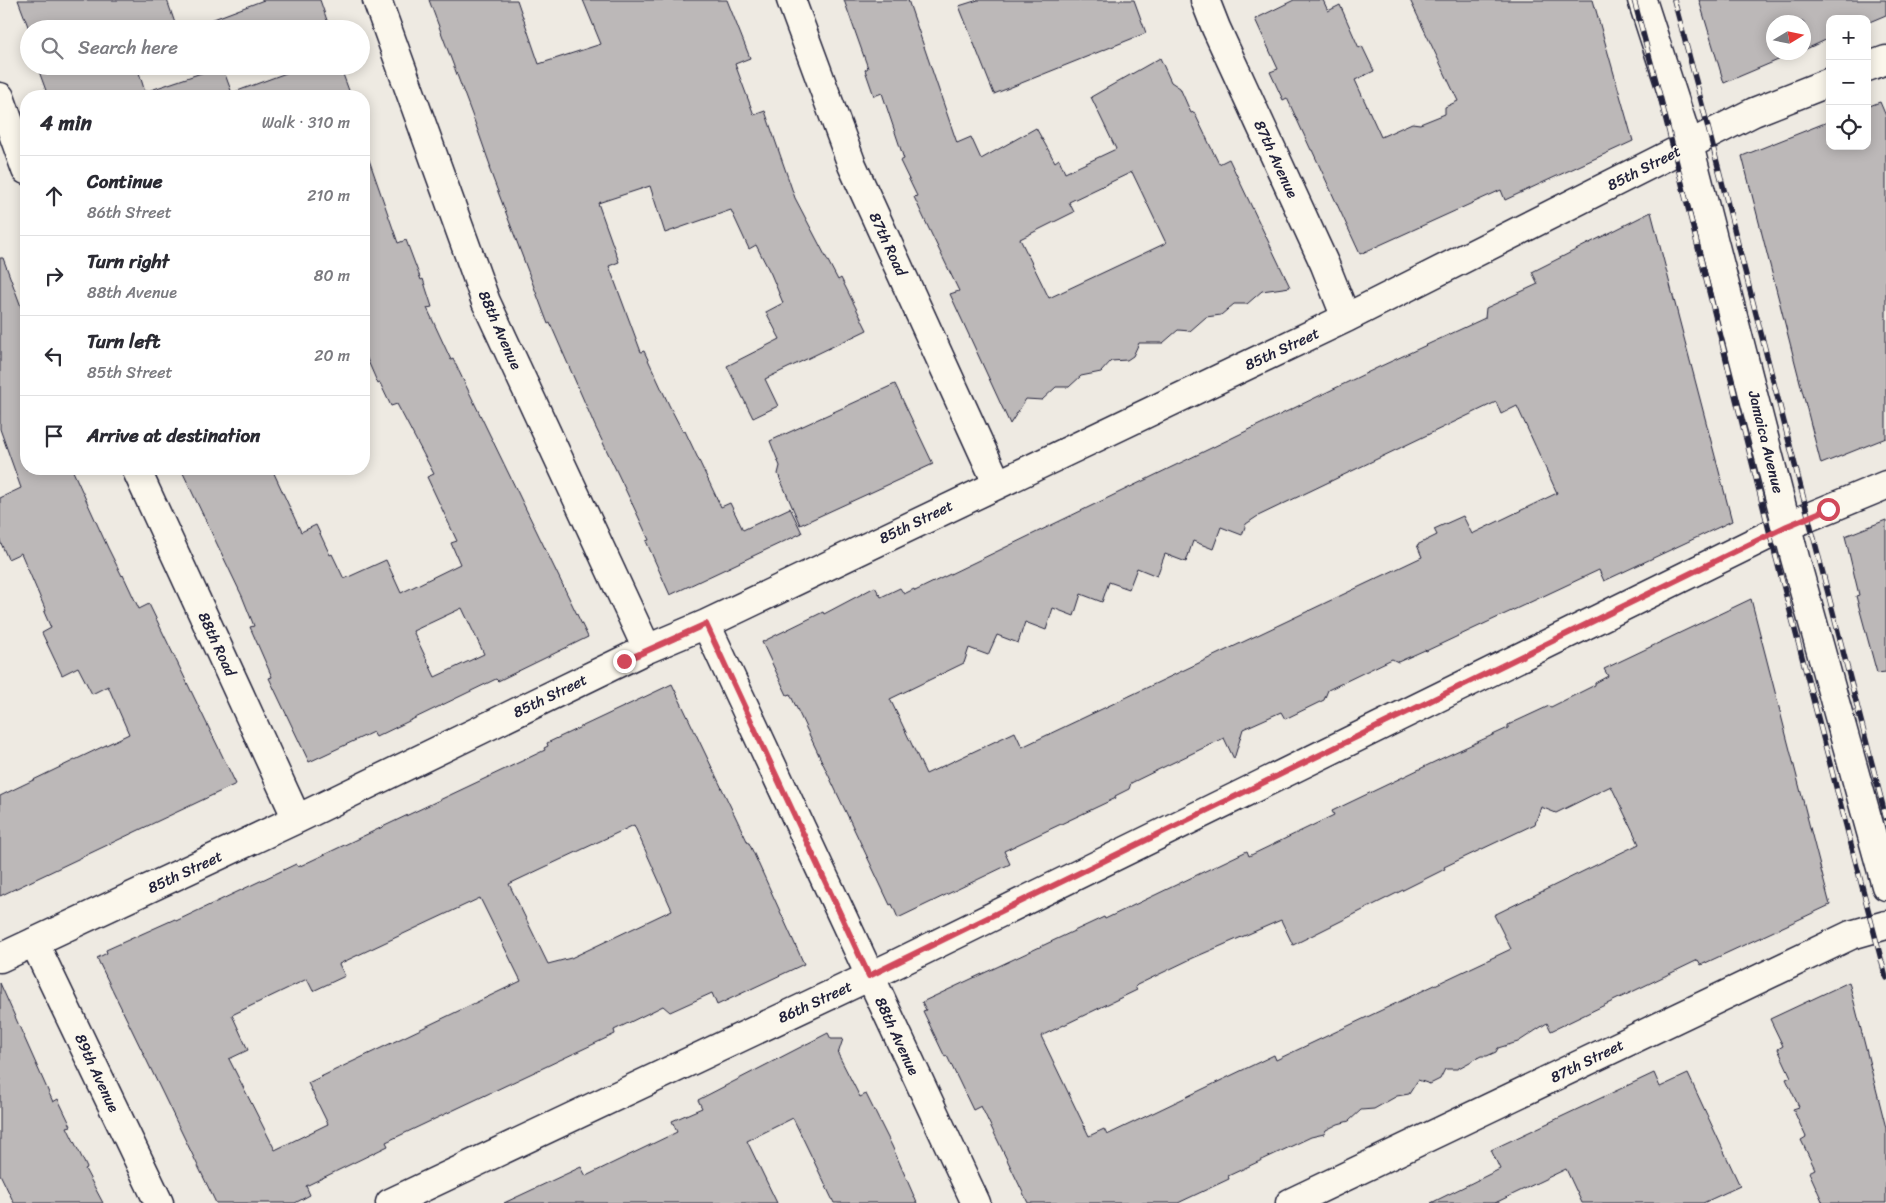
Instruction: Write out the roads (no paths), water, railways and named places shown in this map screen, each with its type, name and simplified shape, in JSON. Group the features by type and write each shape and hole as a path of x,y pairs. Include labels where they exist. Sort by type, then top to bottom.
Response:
{"street":[{"name":"88th Avenue","path":"376,0 486,302 647,649"},
{"name":"87th Road","path":"791,0 852,165 997,483"},
{"name":"87th Avenue","path":"1205,0 1216,28 1325,265 1346,318"},
{"name":"Jamaica Avenue","path":"1642,0 1689,145 1797,567 1881,844 1886,886"},
{"path":"1871,66 1886,60"},
{"name":"85th Street","path":"0,958 297,819 647,649 706,624 997,483 1346,318 1754,112 1826,84"},
{"path":"0,97 20,153"},
{"name":"88th Road","path":"139,475 297,819"},
{"name":"86th Street","path":"390,1203 869,976 1787,526 1886,485"},
{"name":"88th Avenue","path":"706,624 976,1203"},
{"name":"87th Street","path":"1290,1203 1851,935 1886,925"},
{"name":"89th Avenue","path":"34,942 159,1203"}],"railway":[{"path":"1634,0 1660,96 1772,542 1886,978"},
{"path":"1674,0 1886,818"}]}
